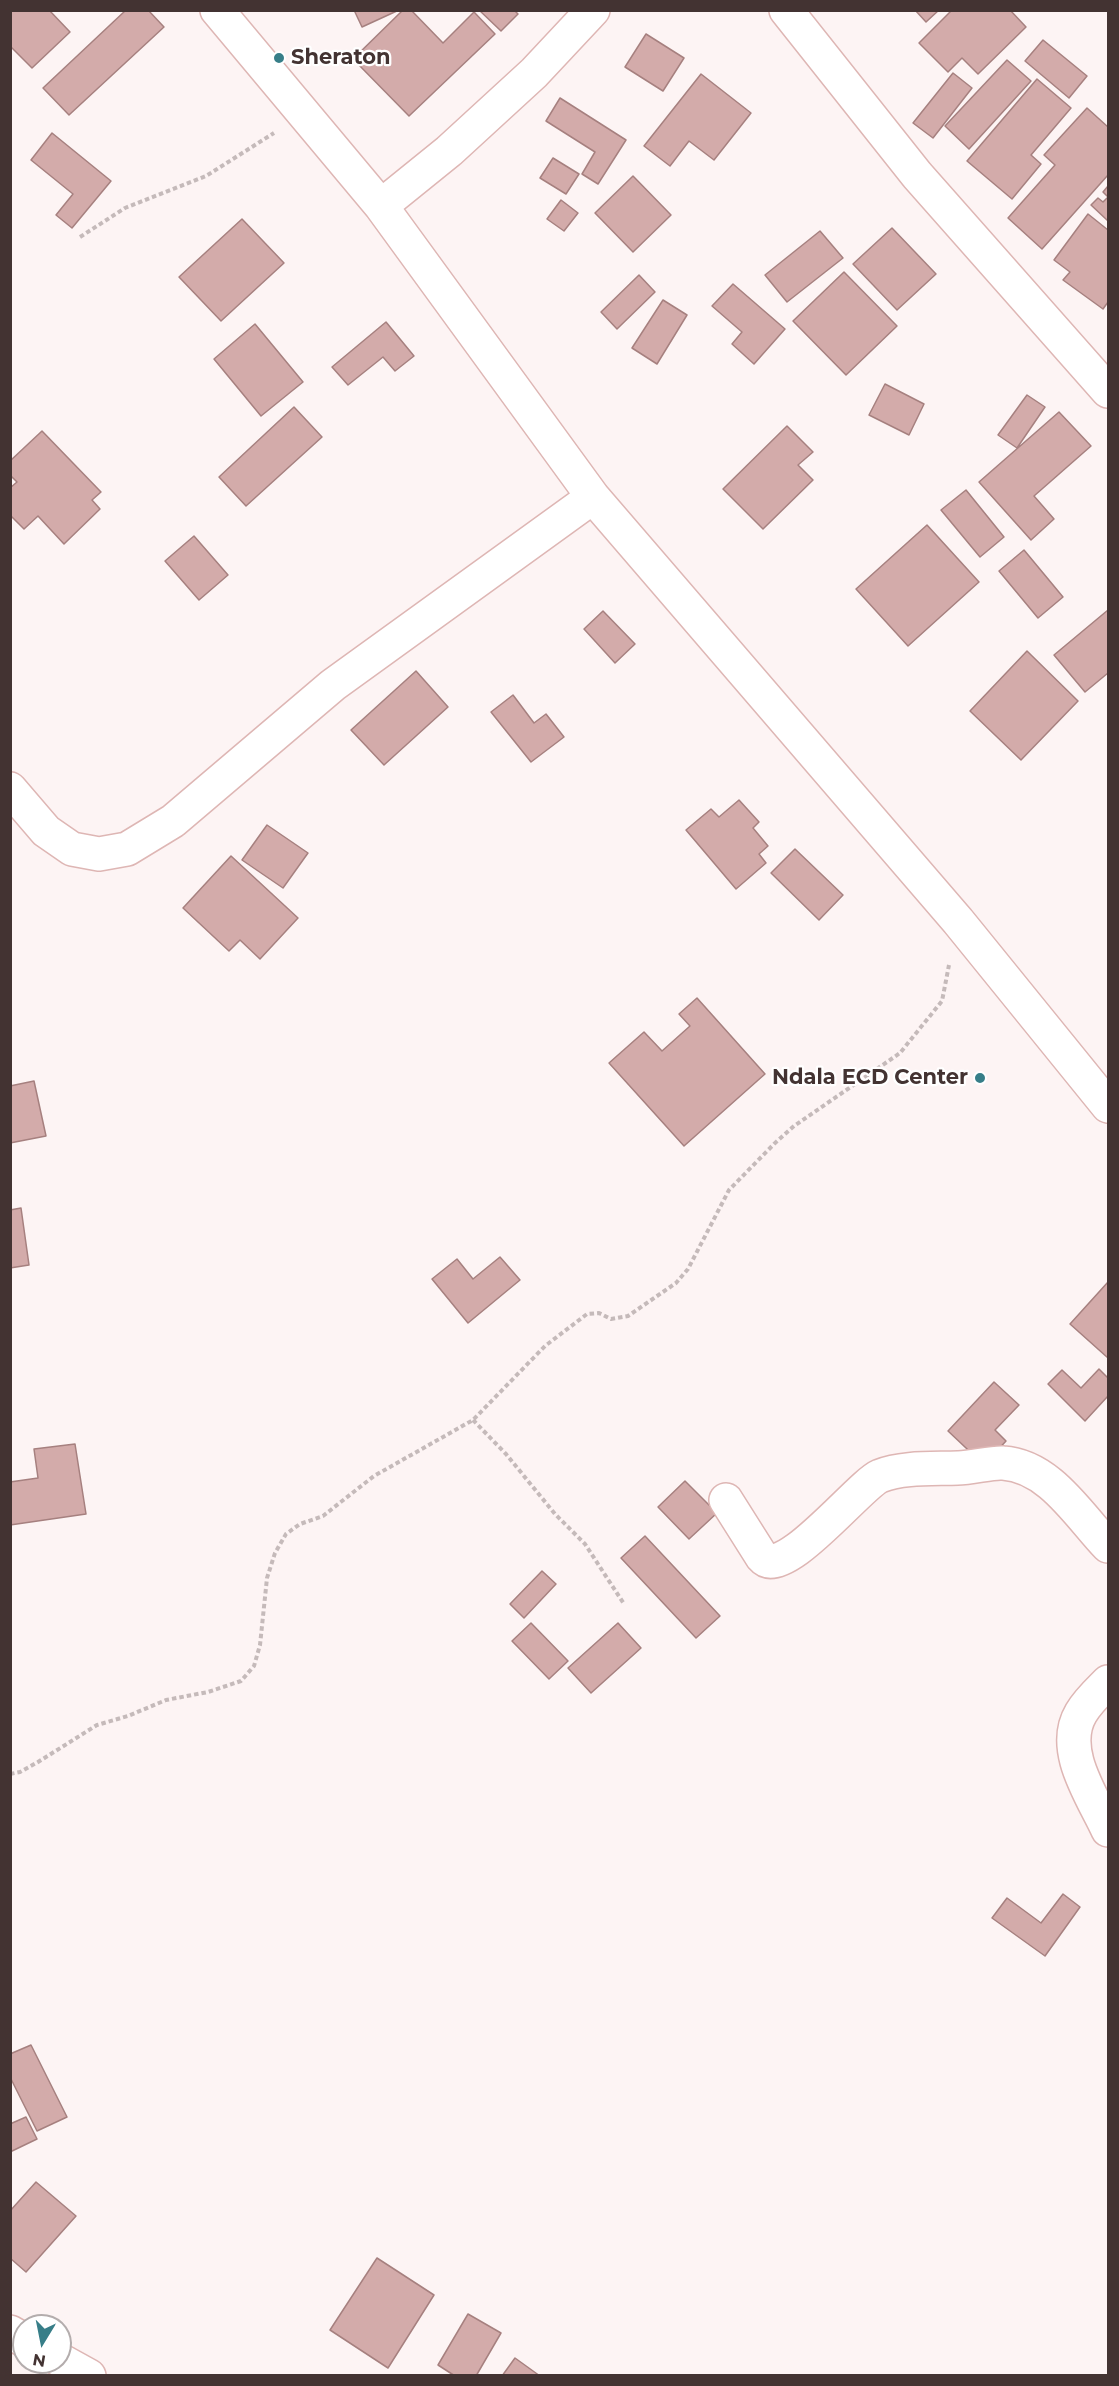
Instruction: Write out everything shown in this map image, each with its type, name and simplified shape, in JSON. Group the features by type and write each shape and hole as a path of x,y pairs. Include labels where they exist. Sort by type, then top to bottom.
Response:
{"street":[{"path":"217,10 381,206 593,497 958,921 1108,1106"},
{"path":"381,206 449,151 525,81 593,10"},
{"path":"786,10 917,175 1108,391"},
{"path":"10,789 46,831 72,849 99,854 127,849 173,821 333,685 593,497"},
{"path":"726,1500 762,1557 774,1562 808,1541 878,1477 898,1471 966,1468 1000,1462 1017,1465 1044,1479 1108,1546"},
{"path":"1108,1682 1080,1714 1074,1742 1081,1773 1108,1830"},
{"path":"72,2367 89,2376"}],"path":[{"path":"80,237 125,208 206,176 305,113"},
{"path":"10,1774 20,1772 38,1762 97,1725 166,1701 208,1692 241,1680 254,1666 260,1645 267,1578 275,1553 286,1534 300,1524 322,1516 374,1476 473,1420 545,1346 587,1314 599,1313 611,1319 628,1316 676,1283 688,1269 729,1190 794,1126 900,1053 942,1001 958,921"},
{"path":"473,1420 512,1460 555,1514 585,1544 624,1604"}],"building":[{"path":"10,10 49,10 70,32 32,68 10,46"},
{"path":"126,10 148,10 164,27 69,115 43,88"},
{"path":"354,10 399,10 362,27"},
{"path":"403,10 411,10 443,43 474,12 495,34 409,116 353,59"},
{"path":"479,10 514,10 518,14 501,31"},
{"path":"915,10 939,10 926,22"},
{"path":"952,10 1010,10 1026,27 978,74 962,58 948,72 919,43"},
{"path":"646,34 684,58 663,91 625,67"},
{"path":"1043,40 1087,76 1069,98 1025,61"},
{"path":"1007,60 1031,81 969,149 945,126"},
{"path":"953,73 972,88 933,138 913,123"},
{"path":"701,74 751,113 714,160 689,141 670,166 644,146"},
{"path":"1037,79 1071,108 1031,155 1041,164 1012,199 967,161"},
{"path":"560,98 626,140 598,184 582,174 595,152 546,121"},
{"path":"1087,108 1108,127 1108,175 1042,249 1008,218 1055,165 1044,155"},
{"path":"52,133 111,181 72,228 56,215 73,194 31,160"},
{"path":"553,158 579,174 566,194 540,178"},
{"path":"633,176 671,215 633,252 595,213"},
{"path":"1108,186 1108,197 1103,192"},
{"path":"1108,197 1108,221 1091,205 1098,198 1103,202"},
{"path":"561,200 578,213 564,231 547,219"},
{"path":"1088,214 1108,230 1108,302 1103,309 1063,280 1070,272 1054,260"},
{"path":"242,219 284,263 221,321 179,277"},
{"path":"892,228 936,274 897,310 853,264"},
{"path":"820,231 843,258 787,302 765,275"},
{"path":"844,272 897,326 846,375 793,321"},
{"path":"639,275 655,292 617,329 601,312"},
{"path":"733,284 785,329 754,364 732,344 742,332 712,306"},
{"path":"663,300 687,315 657,364 632,348"},
{"path":"386,322 414,356 395,371 383,357 348,385 332,367"},
{"path":"255,324 303,382 261,416 214,359"},
{"path":"885,384 924,404 909,435 869,415"},
{"path":"1027,395 1045,407 1017,448 998,435"},
{"path":"294,407 322,437 246,506 219,477"},
{"path":"1059,412 1091,446 1034,496 1054,519 1031,540 979,482"},
{"path":"787,426 813,452 798,465 813,480 763,529 723,489"},
{"path":"42,431 101,492 92,500 100,509 64,544 38,516 24,529 10,515 10,488 17,482 10,475 10,461"},
{"path":"966,490 1004,537 980,557 941,510"},
{"path":"927,525 979,582 908,646 856,589"},
{"path":"194,536 228,575 199,600 165,561"},
{"path":"1024,550 1063,597 1038,618 999,571"},
{"path":"1108,610 1108,673 1085,692 1054,655"},
{"path":"603,611 635,644 615,663 584,629"},
{"path":"1027,651 1078,701 1021,760 970,711"},
{"path":"416,671 448,707 384,765 351,730"},
{"path":"513,695 534,723 546,714 564,737 531,762 491,712"},
{"path":"739,800 759,822 753,828 768,846 759,854 766,863 736,889 686,830 711,809 719,817"},
{"path":"267,825 308,853 283,888 242,860"},
{"path":"795,849 843,895 819,920 771,873"},
{"path":"231,856 298,918 260,959 240,940 229,951 183,908"},
{"path":"697,998 765,1074 684,1146 609,1063 644,1032 662,1051 690,1026 679,1014"},
{"path":"34,1081 46,1136 10,1143 10,1086"},
{"path":"21,1208 29,1265 10,1268 10,1210"},
{"path":"500,1257 520,1280 468,1323 432,1279 457,1259 473,1279"},
{"path":"1108,1282 1108,1358 1070,1324"},
{"path":"1099,1369 1108,1378 1108,1396 1085,1421 1048,1384 1062,1370 1081,1388"},
{"path":"994,1382 1019,1405 995,1430 1006,1441 984,1465 948,1431"},
{"path":"75,1444 86,1514 10,1525 10,1482 38,1478 34,1449"},
{"path":"685,1481 717,1513 689,1539 658,1507"},
{"path":"645,1536 720,1616 696,1638 621,1558"},
{"path":"542,1571 556,1584 524,1618 510,1604"},
{"path":"531,1623 568,1661 549,1679 512,1641"},
{"path":"618,1623 641,1648 591,1693 568,1668"},
{"path":"1063,1894 1080,1907 1045,1956 992,1918 1007,1898 1041,1923"},
{"path":"31,2045 67,2117 37,2131 10,2077 10,2054"},
{"path":"26,2117 37,2139 10,2152 10,2124"},
{"path":"36,2182 76,2216 26,2272 10,2258 10,2211"},
{"path":"377,2258 434,2295 388,2368 330,2330"},
{"path":"468,2314 501,2333 476,2376 455,2376 438,2365"},
{"path":"515,2358 540,2376 502,2376"}],"place":[{"name":"Sheraton","path":"279,58"},
{"name":"Ndala ECD Center","path":"980,1078"}]}
